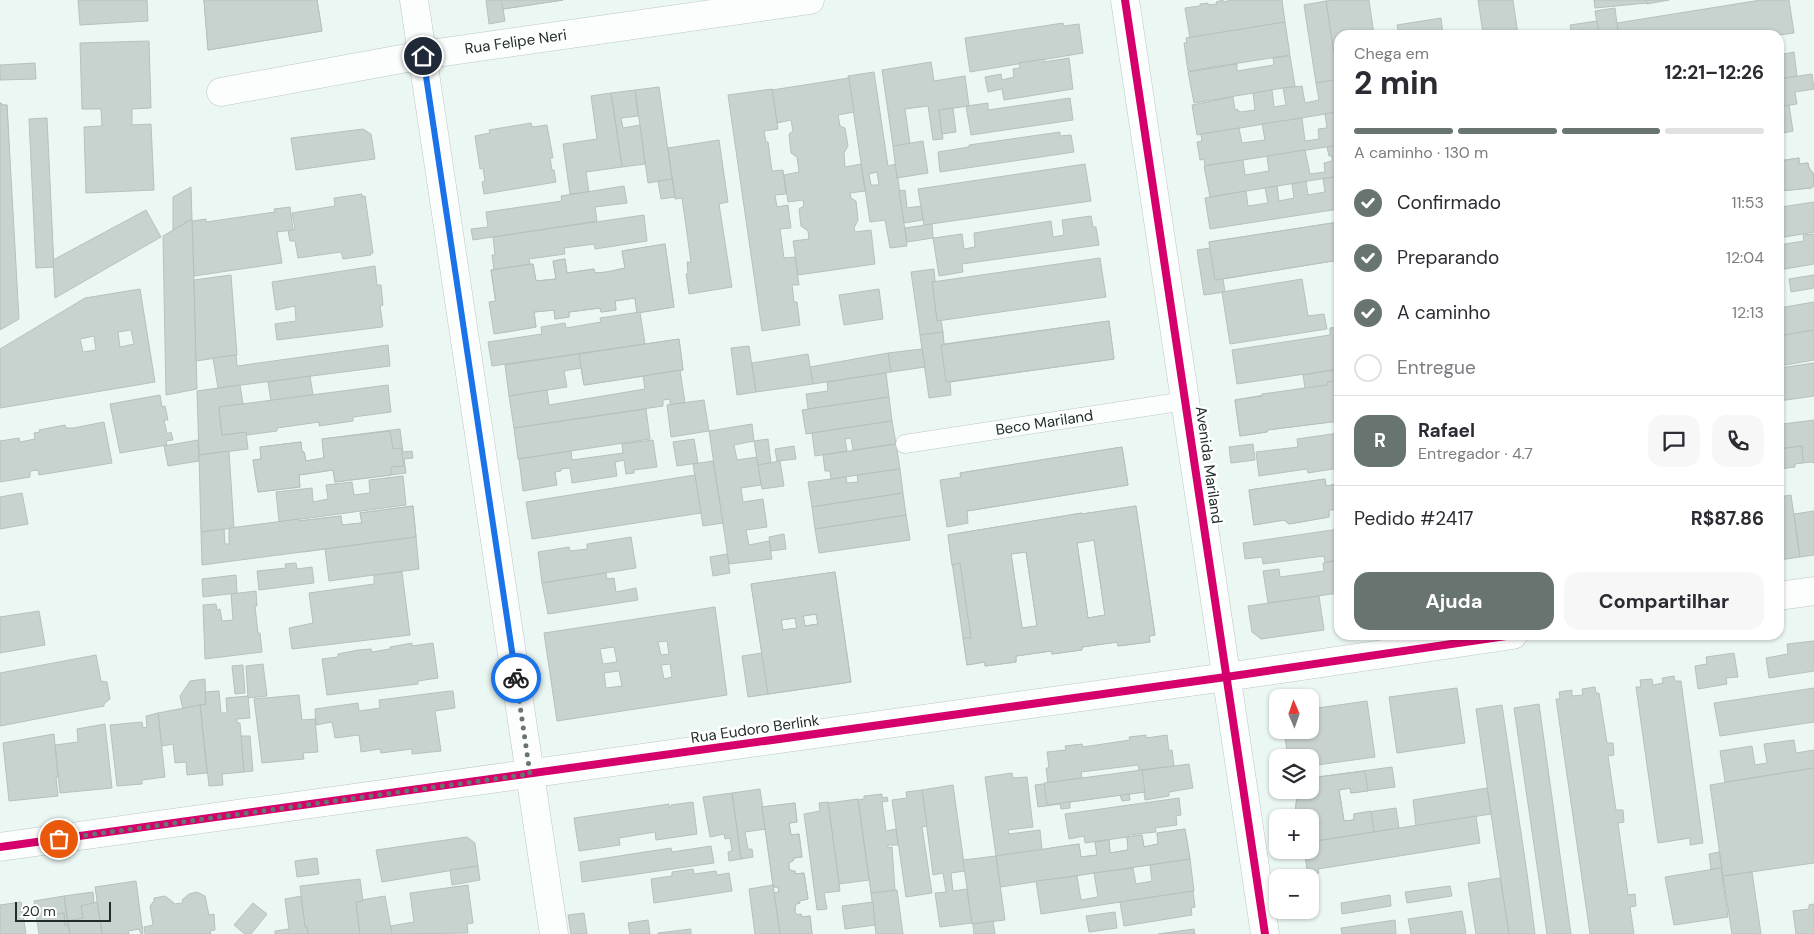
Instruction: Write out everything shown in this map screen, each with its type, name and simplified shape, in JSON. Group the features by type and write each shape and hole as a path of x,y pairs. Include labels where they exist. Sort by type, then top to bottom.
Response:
{"street":[{"path":"414,0 554,934"},
{"name":"Rua Felipe Neri","path":"221,92 423,56 810,0"},
{"name":"Avenida Mariland","path":"1125,0 1265,934"},
{"path":"1784,595 1814,591"},
{"name":"Rua Eudoro Berlink","path":"0,847 1226,677 1479,640"}],"lane":[{"name":"Beco Mariland","path":"905,444 1185,401"}],"building":[{"path":"78,0 147,0 148,21 80,25"},
{"path":"204,0 317,0 322,31 208,50"},
{"path":"204,0 317,0 322,31 208,50"},
{"path":"486,0 563,0 503,9 505,21 489,24"},
{"path":"501,0 563,0 503,9"},
{"path":"1223,0 1223,2 1232,0 1282,0 1285,22 1190,38 1185,8 1208,3 1208,5 1217,4 1216,2"},
{"path":"1369,0 1373,30 1334,30 1334,57 1326,1"},
{"path":"1478,0 1513,0 1517,30 1483,30"},
{"path":"1594,0 1646,0 1647,3 1595,8"},
{"path":"1646,0 1669,0 1647,4"},
{"path":"1761,0 1789,0 1794,33 1784,34 1784,30 1618,30 1617,23"},
{"path":"1326,1 1334,54 1334,81 1316,83 1304,5"},
{"path":"1615,8 1618,30 1598,30 1595,11"},
{"path":"1441,18 1442,30 1398,30 1397,25"},
{"path":"1597,21 1598,30 1571,30 1570,25"},
{"path":"1285,22 1290,55 1188,71 1184,43 1187,43 1186,38"},
{"path":"1063,23 1064,26 1079,24 1083,53 970,72 965,38"},
{"path":"149,41 151,108 132,109 132,125 151,124 154,190 86,193 84,127 102,126 101,109 82,109 80,43"},
{"path":"1794,52 1797,76 1784,78 1784,54"},
{"path":"1290,56 1295,86 1194,103 1188,72 1237,64 1237,71 1274,65 1273,58"},
{"path":"1069,58 1073,89 1004,100 1002,89 988,92 985,77 1001,74 1002,80 1014,77 1013,69 1020,68 1019,63"},
{"path":"931,62 934,81 965,76 969,106 939,110 943,139 933,140 928,106 905,109 910,144 893,146 882,70"},
{"path":"35,63 36,79 0,80 0,65"},
{"path":"874,72 888,166 896,164 907,246 890,248 885,220 870,222 848,76","holes":["877,172 879,185 871,185 869,174"]},
{"path":"1812,74 1814,89 1795,92 1797,104 1784,106 1784,78"},
{"path":"849,78 854,112 838,115 840,126 845,128 848,146 844,153 845,167 861,164 865,191 850,193 851,198 856,201 858,220 854,228 855,232 871,230 875,264 798,275 793,241 809,239 808,231 801,226 799,209 804,206 803,200 788,202 784,175 799,172 797,157 791,153 789,134 793,131 791,120 777,123 772,90"},
{"path":"1334,80 1334,113 1197,135 1192,105 1233,97 1235,110 1237,109 1240,112 1255,110 1253,93 1272,90 1274,107 1286,105 1283,88 1302,86 1305,103 1319,100 1316,83"},
{"path":"659,87 672,179 648,183 635,90"},
{"path":"772,89 778,129 764,131 766,142 768,142 772,171 783,170 786,194 775,195 777,207 788,205 791,228 780,229 784,258 795,257 799,285 792,285 794,302 797,302 800,325 762,331 728,95"},
{"path":"635,90 638,116 621,118 623,128 640,125 645,164 622,167 611,93"},
{"path":"611,93 622,167 586,172 589,192 570,194 563,144 597,139 591,96"},
{"path":"1070,98 1073,120 971,135 966,106 988,103 988,110"},
{"path":"0,103 7,105 15,277 0,280"},
{"path":"0,103 7,105 19,319 0,330"},
{"path":"1789,105 1793,131 1784,133 1784,106"},
{"path":"953,108 956,132 942,134 939,110"},
{"path":"1334,113 1334,146 1205,166 1204,159 1200,160 1197,142 1202,141 1201,134 1239,128 1242,143 1265,140 1262,124 1302,118 1305,141 1319,139 1318,129 1327,128 1325,114"},
{"path":"47,118 54,267 36,268 29,119"},
{"path":"531,123 532,127 547,125 553,158 550,158 556,182 484,194 482,182 485,181 483,168 480,169 475,136 490,133 489,130"},
{"path":"363,129 371,134 375,159 296,170 291,138"},
{"path":"1060,132 1060,136 1071,135 1074,152 940,172 938,152 969,147 969,145"},
{"path":"719,140 728,202 719,204 732,287 689,294 686,274 688,274 687,262 691,262 682,198 675,199 668,148"},
{"path":"923,141 928,173 897,178 893,146"},
{"path":"1334,146 1334,177 1210,197 1204,166 1243,160 1245,175 1269,171 1267,156 1305,150 1310,174 1325,172 1324,163 1332,161 1332,156 1329,156 1327,147"},
{"path":"1799,158 1799,164 1808,163 1813,173 1814,186 1811,188 1784,191 1784,160"},
{"path":"1799,158 1799,164 1808,163 1813,173 1814,186 1811,188 1784,191 1784,160"},
{"path":"1085,164 1091,201 924,225 918,189"},
{"path":"1334,177 1334,210 1210,229 1205,198 1246,191 1248,206 1268,203 1265,188 1277,186 1279,201 1294,198 1292,184 1306,181 1308,195 1325,192 1323,179"},
{"path":"672,179 675,197 661,199 658,181"},
{"path":"624,186 627,203 595,207 597,221 473,240 471,229 488,227 486,212 562,201 561,196"},
{"path":"191,187 192,219 173,230 173,197"},
{"path":"905,190 907,208 921,206 923,220 904,223 899,191"},
{"path":"362,194 362,197 365,196 373,253 371,255 343,259 341,252 298,258 295,241 290,241 288,231 295,229 292,213 335,206 334,198"},
{"path":"1814,202 1814,232 1784,237 1784,207"},
{"path":"290,207 293,230 277,232 282,263 194,276 192,221 206,219 206,222 275,212 274,209"},
{"path":"146,210 161,237 55,298 53,260"},
{"path":"644,215 647,241 595,249 594,244 564,248 565,254 529,259 530,264 494,270 492,255 495,255 493,237"},
{"path":"1091,216 1093,227 1096,227 1099,245 962,264 963,272 939,276 933,238 962,234 964,249 975,247 974,233 1051,221 1053,237 1064,235 1062,220"},
{"path":"192,219 197,389 166,395 163,236"},
{"path":"1334,223 1334,261 1223,279 1225,292 1204,295 1197,250 1210,248 1209,242"},
{"path":"1334,223 1334,261 1215,280 1209,242"},
{"path":"932,224 933,238 907,242 905,228"},
{"path":"1814,234 1814,264 1784,269 1784,244 1804,241 1803,235"},
{"path":"665,244 674,307 637,313 635,298 615,301 616,310 601,312 600,308 569,312 569,317 555,319 554,310 534,312 536,327 500,333 491,270 533,264 536,281 556,279 553,261 565,259 567,273 594,269 595,273 607,272 625,268 622,251"},
{"path":"665,244 674,307 637,313 635,298 615,301 616,310 601,312 600,308 569,312 569,317 555,319 554,310 534,312 536,327 494,334 489,302 496,301 491,270 533,264 536,281 556,279 553,261 565,259 567,273 594,269 595,273 607,272 625,268 622,251"},
{"path":"1100,258 1106,297 937,321 932,282"},
{"path":"375,266 377,285 381,285 383,305 380,306 382,327 277,340 275,324 296,321 295,306 276,310 272,282"},
{"path":"934,269 935,281 932,282 937,321 941,320 943,332 920,335 911,272"},
{"path":"231,275 237,355 196,361 194,280"},
{"path":"1814,275 1814,288 1791,292 1789,279"},
{"path":"1302,279 1308,316 1324,314 1327,329 1230,344 1222,292"},
{"path":"140,289 155,382 0,408 0,349 85,298","holes":["131,330 134,344 120,347 118,332","94,336 96,350 83,352 80,339"]},
{"path":"879,289 883,319 844,325 839,295"},
{"path":"1814,302 1814,330 1784,335 1784,307"},
{"path":"640,312 645,344 492,366 488,342 542,334 541,327 565,323 566,328 601,322 600,318"},
{"path":"1109,321 1114,359 950,382 951,395 929,398 920,335 943,332 944,344"},
{"path":"1109,321 1114,359 946,382 941,345"},
{"path":"1330,328 1334,328 1334,370 1237,384 1232,350 1330,335"},
{"path":"1814,330 1814,360 1784,365 1784,335"},
{"path":"679,339 683,370 584,385 581,368 564,371 567,387 509,396 505,365"},
{"path":"679,339 683,370 584,385 579,354"},
{"path":"388,345 390,366 218,388 213,358 236,355 237,366"},
{"path":"749,346 756,392 737,395 731,348"},
{"path":"922,349 925,367 891,372 888,353"},
{"path":"888,353 891,372 813,384 810,367"},
{"path":"808,354 813,384 756,392 752,363"},
{"path":"1814,363 1814,396 1784,400 1784,367"},
{"path":"680,370 685,403 670,405 670,399 663,400 663,406 514,428 509,396 547,390 549,405 645,389 643,376"},
{"path":"1334,370 1334,422 1267,430 1267,432 1240,436 1235,400 1305,388 1303,375"},
{"path":"886,373 889,397 808,409 806,394 828,391 827,382"},
{"path":"310,376 313,395 271,401 268,382"},
{"path":"1334,381 1334,422 1267,430 1267,432 1240,436 1235,400 1262,396 1262,394 1328,385 1327,382"},
{"path":"240,385 243,404 219,407 222,435 246,432 248,449 199,455 197,391"},
{"path":"388,385 391,412 353,417 353,421 319,426 319,422 277,428 277,431 247,435 246,432 222,435 219,407"},
{"path":"160,395 162,407 165,406 168,420 164,420 167,434 171,432 173,440 166,441 167,445 120,453 110,404"},
{"path":"889,397 892,421 806,434 802,410"},
{"path":"704,400 709,431 671,437 667,405"},
{"path":"646,409 650,439 518,459 514,428"},
{"path":"1814,420 1814,463 1803,463 1802,446 1784,448 1784,424"},
{"path":"892,421 896,444 853,450 851,438 845,439 847,451 815,456 812,433"},
{"path":"104,422 112,463 39,475 38,470 30,471 30,477 0,482 0,441 19,438 20,442 35,439 34,433 40,432 39,430 65,425 66,428 73,428"},
{"path":"752,424 754,441 734,445 737,460 757,457 761,485 741,488 743,502 763,499 767,527 746,530 749,545 769,541 772,559 729,564 709,431"},
{"path":"400,429 403,452 412,451 413,458 404,459 406,473 335,482 333,470 299,475 300,487 258,492 253,460 261,459 260,447 301,442 302,452 304,452 306,461 324,458 322,439"},
{"path":"390,431 393,449 401,448 404,466 391,467 391,475 335,482 333,470 299,475 300,487 258,492 253,460 261,459 260,447 301,442 302,452 304,452 306,461 324,458 322,439"},
{"path":"1334,434 1334,469 1308,473 1307,469 1259,476 1256,452 1298,447 1297,439"},
{"path":"694,439 698,463 677,466 673,442"},
{"path":"768,439 771,463 758,465 754,441"},
{"path":"198,440 199,461 168,466 164,446"},
{"path":"653,440 657,467 634,470 634,473 626,474 624,460 615,462 617,476 572,483 570,468 561,469 561,471 555,472 557,485 523,491 519,459 571,451 572,460 623,453 622,444"},
{"path":"896,444 900,469 831,479 830,471 825,471 823,455"},
{"path":"1253,444 1255,460 1231,463 1229,447"},
{"path":"794,446 796,459 777,461 775,449"},
{"path":"1802,446 1803,463 1795,464 1795,467 1784,468 1784,448"},
{"path":"1122,447 1128,485 967,511 960,473"},
{"path":"1122,447 1128,485 967,511 968,523 947,527 940,480 961,477 960,473"},
{"path":"229,451 234,528 201,532 199,455"},
{"path":"713,461 723,523 703,526 693,464"},
{"path":"780,461 784,486 762,489 758,465"},
{"path":"900,469 903,493 812,507 808,482 846,477 847,483 858,482 857,475"},
{"path":"695,475 701,513 532,539 526,502"},
{"path":"403,476 406,505 279,522 276,492 312,488 313,502 328,499 326,485 352,482 354,495 370,493 369,480"},
{"path":"1325,479 1326,486 1334,485 1334,510 1329,510 1329,517 1289,524 1284,520 1254,525 1249,490"},
{"path":"1325,479 1326,486 1334,485 1334,510 1329,510 1329,517 1289,524 1284,520 1254,525 1249,490"},
{"path":"22,493 28,524 0,529 0,497"},
{"path":"903,493 906,515 815,529 812,507"},
{"path":"1791,495 1800,557 1784,559 1784,496"},
{"path":"413,506 416,537 303,552 299,521 341,516 342,525 362,523 360,513"},
{"path":"413,506 416,537 202,565 201,532 224,529 225,544 229,544 230,528 299,519 299,521 341,516 342,525 362,523 360,513"},
{"path":"1136,506 1155,635 1149,636 1150,642 1118,646 1117,642 1082,647 1082,650 1052,654 1051,651 1016,656 1016,662 985,666 985,662 967,665 948,535","holes":["1094,540 1105,615 1088,618 1077,543","1026,552 1037,626 1022,628 1011,554"]},
{"path":"1136,506 1155,635 1149,636 1150,642 1118,646 1117,642 1082,647 1082,650 1052,654 1051,651 1016,656 1016,662 985,666 985,662 967,665 963,638 971,638 960,563 952,565 948,535","holes":["1094,540 1105,615 1088,618 1077,543","1026,552 1037,626 1022,628 1011,554"]},
{"path":"1814,511 1814,555 1800,557 1794,514"},
{"path":"906,515 910,540 819,553 815,529"},
{"path":"1334,530 1334,561 1325,562 1324,556 1263,564 1262,557 1245,559 1243,543"},
{"path":"784,534 786,549 771,551 769,537"},
{"path":"416,537 419,569 329,581 325,549"},
{"path":"631,537 636,568 542,583 538,552 569,547 570,551 587,549 587,544"},
{"path":"727,554 730,573 713,576 710,557"},
{"path":"1334,561 1334,594 1268,603 1263,571 1279,569 1280,577 1324,571 1323,563"},
{"path":"296,563 297,569 312,567 314,583 259,590 257,571 286,568 285,564"},
{"path":"402,572 410,635 292,649 289,628 313,623 309,593 374,584 374,575"},
{"path":"835,572 851,682 748,697 742,656 762,653 751,584","holes":["816,614 818,624 805,626 803,616","795,618 797,628 783,630 781,620"]},
{"path":"835,572 851,682 768,694 751,584","holes":["816,614 818,624 805,626 803,616","795,618 797,628 783,630 781,620"]},
{"path":"606,573 607,579 614,578 616,592 636,588 638,600 548,614 542,583"},
{"path":"236,575 237,593 203,597 202,579"},
{"path":"256,591 257,606 255,606 262,652 205,659 203,605 216,604 217,610 220,609 222,621 233,620 231,594"},
{"path":"1319,596 1324,630 1261,639 1252,632 1248,606"},
{"path":"715,607 727,695 557,721 544,633","holes":["667,641 669,654 661,655 658,642","614,647 617,662 603,664 600,649","670,664 672,677 664,679 661,665","619,671 622,686 606,688 604,673"]},
{"path":"39,611 45,645 0,653 0,617"},
{"path":"1814,641 1814,671 1769,678 1766,658 1788,654 1787,644"},
{"path":"412,643 412,646 433,643 438,678 418,681 418,684 327,695 322,659 338,657 338,654 358,650 371,649 372,652"},
{"path":"1734,653 1738,677 1726,678 1727,684 1698,689 1695,666 1707,664 1706,657"},
{"path":"96,655 101,681 107,682 110,699 104,706 0,726 0,673"},
{"path":"263,664 267,696 248,698 246,666"},
{"path":"243,665 245,693 235,694 232,666"},
{"path":"1674,676 1675,681 1681,681 1703,843 1690,845 1690,838 1658,843 1636,687 1641,687 1640,680 1652,679 1653,685 1663,683 1662,678"},
{"path":"205,679 206,704 183,709 180,696 190,681"},
{"path":"1595,687 1596,693 1599,693 1607,743 1613,743 1614,755 1608,756 1616,810 1623,810 1624,822 1618,823 1628,895 1635,894 1636,906 1630,907 1634,934 1590,934 1556,699 1560,699 1559,692 1572,690 1572,696 1583,695 1582,689"},
{"path":"1457,688 1465,743 1397,753 1389,697"},
{"path":"1814,688 1814,722 1720,736 1714,703"},
{"path":"219,691 221,713 227,713 226,698 248,696 250,718 237,719 237,723 240,723 244,772 222,774 223,785 209,786 200,705 206,704 205,692"},
{"path":"453,691 455,708 435,711 441,751 412,754 412,749 381,753 380,749 361,752 359,735 335,738 332,722 316,725 315,709 358,703 359,711 380,708 379,700"},
{"path":"299,695 302,720 315,719 318,752 303,753 304,759 262,763 254,699"},
{"path":"1367,701 1375,757 1319,765 1319,749 1287,749 1285,739 1319,739 1319,708"},
{"path":"1539,704 1571,934 1547,934 1514,708"},
{"path":"200,705 207,773 187,775 186,762 175,763 173,744 162,746 158,713"},
{"path":"1502,705 1535,934 1509,934 1495,841 1476,709"},
{"path":"158,713 165,777 142,780 142,784 117,786 110,725 142,722 143,728 147,727 146,716"},
{"path":"105,724 112,788 60,793 55,745 78,742 77,729"},
{"path":"54,734 58,796 9,801 3,743"},
{"path":"1146,735 1146,738 1167,735 1169,751 1172,750 1174,766 1139,770 1138,765 1081,772 1082,778 1048,783 1046,768 1049,768 1047,752 1066,750 1065,746 1082,744 1083,747 1130,740 1129,737"},
{"path":"241,736 250,736 253,771 244,772"},
{"path":"1794,740 1796,753 1814,750 1814,768 1725,782 1720,751 1752,746 1755,765 1767,763 1764,744"},
{"path":"1189,764 1193,788 1169,792 1169,796 1145,800 1144,792 1129,794 1130,800 1122,801 1120,795 1070,802 1070,808 1061,809 1060,804 1038,807 1035,785"},
{"path":"1392,767 1395,787 1351,793 1350,788 1339,790 1344,821 1354,820 1354,814 1396,808 1399,828 1319,841 1319,809 1295,809 1297,799 1319,799 1319,777"},
{"path":"1814,768 1814,863 1723,876 1710,785"},
{"path":"1142,770 1145,792 1047,805 1044,783"},
{"path":"1365,771 1368,791 1351,793 1350,788 1339,790 1344,821 1354,820 1354,814 1371,811 1374,832 1319,841 1319,809 1295,809 1297,799 1319,799 1319,777"},
{"path":"1012,773 1013,778 1027,777 1033,827 1008,830 1009,834 1040,830 1042,850 996,856 985,777"},
{"path":"953,785 965,871 951,873 953,891 967,889 972,923 940,927 935,893 946,892 943,873 933,875 922,790"},
{"path":"1487,788 1491,814 1416,826 1413,800"},
{"path":"760,789 766,829 745,832 748,849 752,849 753,857 741,859 732,793"},
{"path":"922,790 927,826 922,827 932,893 906,897 892,800 907,798 906,792"},
{"path":"732,793 741,859 729,861 728,852 732,851 730,838 725,839 724,834 710,837 703,797"},
{"path":"882,794 882,798 887,797 888,801 882,802 886,831 896,829 898,845 888,845 888,848 892,847 895,891 871,893 858,800 864,799 864,796"},
{"path":"1179,798 1181,815 1176,816 1177,825 1155,828 1156,832 1085,843 1084,836 1069,839 1065,814"},
{"path":"858,799 869,880 839,884 828,803"},
{"path":"693,802 697,834 656,840 655,832 619,838 620,845 579,851 574,818 669,804 669,808 671,805"},
{"path":"828,802 840,891 824,893 827,909 817,910 804,814 820,811 819,803"},
{"path":"795,803 797,822 789,823 791,835 799,834 802,857 793,858 794,860 789,863 789,868 791,871 795,871 795,874 804,873 808,899 799,901 800,903 796,904 795,912 798,915 801,914 802,917 810,916 812,934 780,934 774,893 779,892 778,887 773,885 762,807"},
{"path":"795,803 797,822 789,823 791,835 799,834 802,857 793,858 794,860 789,863 789,868 791,871 795,871 795,874 804,873 808,899 799,901 800,903 796,904 795,912 798,915 801,914 802,917 810,916 812,934 780,934 774,893 779,892 778,887 773,885 762,807"},
{"path":"1476,816 1480,843 1318,869 1307,869 1305,859 1319,859 1319,841"},
{"path":"1185,829 1190,859 1058,878 1051,848 1079,844 1081,857 1097,855 1095,842 1109,840 1110,853 1128,850 1127,837 1142,835 1144,847 1158,844 1157,833"},
{"path":"1185,829 1190,859 1000,887 996,856 1079,844 1081,857 1097,855 1095,842 1109,840 1110,853 1128,850 1127,837 1142,835 1144,847 1158,844 1157,833"},
{"path":"467,837 475,843 478,866 382,882 376,850"},
{"path":"711,846 714,863 582,882 580,862 671,848 672,852"},
{"path":"1719,852 1722,868 1711,869 1709,854"},
{"path":"996,856 1005,920 972,924 963,860"},
{"path":"317,858 319,874 297,877 295,861"},
{"path":"1190,859 1194,891 1041,914 1036,881 1077,876 1081,900 1098,897 1094,873 1133,868 1136,884 1152,881 1150,865"},
{"path":"478,866 480,880 452,885 450,870"},
{"path":"1721,868 1728,917 1674,925 1665,877"},
{"path":"693,869 694,874 716,871 717,875 729,873 732,891 654,903 651,879 672,876 672,872"},
{"path":"1752,872 1761,934 1732,934 1723,876"},
{"path":"1500,878 1509,934 1476,934 1468,883"},
{"path":"360,879 363,901 356,902 360,934 308,934 307,926 305,927 300,886"},
{"path":"136,881 143,933 141,934 139,929 128,931 129,934 102,934 95,887"},
{"path":"468,885 473,923 467,924 468,933 392,934 390,926 414,922 410,893"},
{"path":"773,885 780,934 755,934 749,889"},
{"path":"1450,886 1452,896 1407,903 1405,892"},
{"path":"897,890 903,934 876,934 871,893"},
{"path":"1193,891 1195,907 1191,908 1192,915 1124,926 1120,902"},
{"path":"93,892 94,903 97,902 102,934 70,934 64,896"},
{"path":"197,892 205,896 209,915 214,914 215,930 210,931 211,934 145,934 144,927 153,925 150,906 154,898 165,896 174,904 183,903 182,900 189,894"},
{"path":"1390,895 1391,906 1342,914 1341,903"},
{"path":"64,896 68,925 65,926 64,913 53,915 52,912 36,914 34,901"},
{"path":"301,896 305,927 307,926 308,934 275,934 275,931 289,929 285,899"},
{"path":"385,896 392,934 360,934 356,902"},
{"path":"21,902 26,934 0,934 0,905"},
{"path":"97,902 102,934 70,934 68,921 83,918 81,906"},
{"path":"873,902 875,925 845,929 842,906"},
{"path":"253,903 267,914 251,934 245,934 234,925"},
{"path":"1814,904 1814,934 1796,934 1793,911 1809,909 1809,905"},
{"path":"1462,911 1466,933 1464,934 1411,934 1408,919"},
{"path":"52,912 53,915 64,913 65,926 68,925 70,934 39,934 36,914"},
{"path":"1115,912 1117,928 1089,932 1086,916"},
{"path":"584,913 587,934 571,934 568,915"},
{"path":"648,920 650,934 630,934 628,923"},
{"path":"1395,920 1396,934 1342,934 1341,928"},
{"path":"993,921 995,934 974,934 973,924"},
{"path":"691,929 691,934 658,934 658,933"},
{"path":"1194,929 1195,934 1158,934"}],"cycle path":[{"path":"1125,0 1265,934"},
{"path":"0,847 1226,677 1479,640"}],"way so far":[{"path":"59,839 530,774 516,678"}],"route":[{"path":"423,56 516,678"}]}
